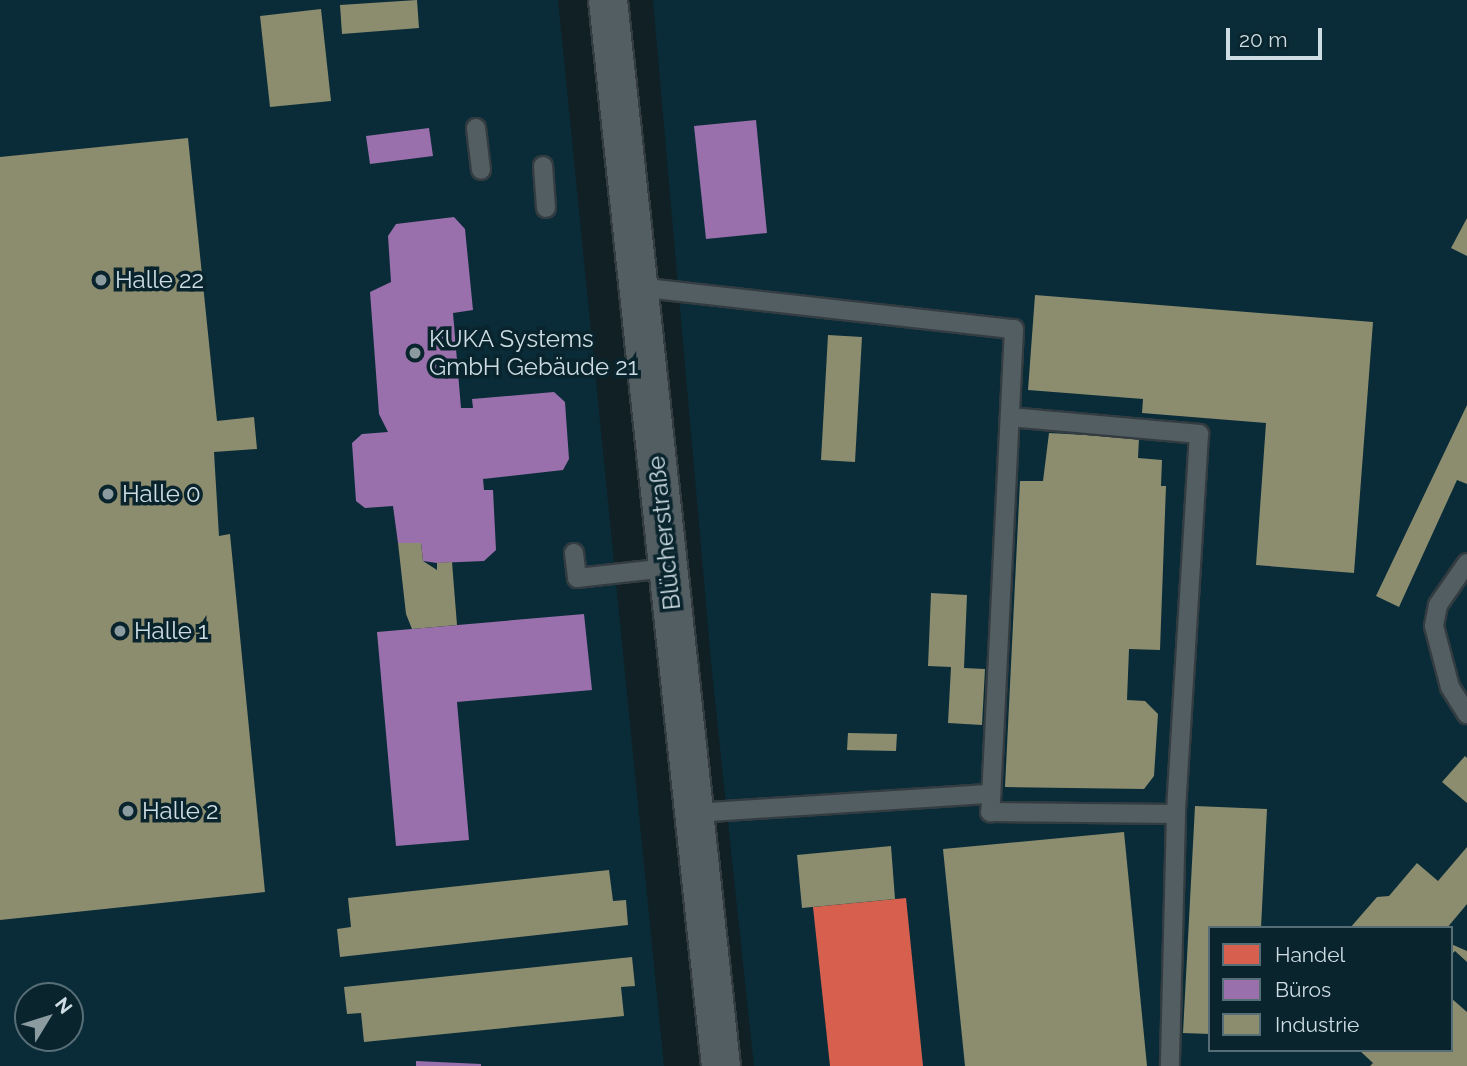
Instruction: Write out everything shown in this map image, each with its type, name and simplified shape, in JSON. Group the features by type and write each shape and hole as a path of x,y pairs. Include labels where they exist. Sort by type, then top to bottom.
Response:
{"main road":[{"name":"Blücherstraße","path":"608,0 721,1066"}],"lane":[{"path":"476,128 481,170"},
{"path":"543,166 546,208"},
{"path":"637,287 1014,329 990,812 1176,814"},
{"path":"1010,416 1199,434 1176,814 1170,1066"},
{"path":"574,553 577,579 668,568"},
{"path":"1467,563 1438,604 1434,626 1450,687 1467,715"},
{"path":"694,813 991,794"}],"shaded area":[{"path":"0,0 558,0 664,1066 0,1066"},
{"path":"653,0 1467,0 1467,1066 754,1066 712,672"}],"building: Handel":[{"path":"906,898 923,1066 830,1066 813,907"}],"building: Büros":[{"path":"756,120 767,233 706,239 694,126"},
{"path":"429,128 433,156 370,164 366,136"},
{"name":"KUKA Systems GmbH Gebäude 21","path":"454,217 465,229 473,310 453,313 461,408 473,408 472,399 554,392 565,402 569,459 563,470 483,479 484,490 493,490 496,550 484,561 437,563 423,561 421,543 398,543 393,506 365,508 356,501 352,443 362,434 388,432 379,414 370,292 391,282 388,236 396,224"},
{"path":"584,614 592,690 457,702 469,840 396,846 377,632"},
{"path":"416,1061 481,1064 481,1066 416,1066"}],"building: Industrie":[{"path":"417,0 419,28 342,34 340,5"},
{"path":"321,9 331,101 270,107 260,16"},
{"path":"188,138 217,421 254,417 257,449 214,452 219,536 230,534 265,892 0,920 0,157"},
{"path":"1467,218 1467,256 1451,248"},
{"path":"1035,295 1373,322 1354,573 1256,565 1266,423 1142,413 1143,399 1028,390"},
{"path":"828,335 862,337 855,462 821,460"},
{"path":"1467,405 1467,484 1457,480 1399,607 1376,596"},
{"path":"1049,433 1139,438 1138,458 1162,460 1161,486 1166,486 1160,650 1129,649 1127,700 1145,701 1158,714 1154,776 1144,789 1005,787 1020,481 1043,481"},
{"path":"398,543 421,543 423,561 437,570 437,563 452,562 457,625 412,629 406,614"},
{"path":"931,593 967,595 964,668 985,669 982,725 948,723 951,667 928,666"},
{"path":"848,733 897,734 896,751 847,750"},
{"path":"1465,756 1467,758 1467,803 1442,782"},
{"path":"1195,806 1267,809 1261,926 1208,926 1208,1034 1183,1033"},
{"path":"1124,832 1147,1066 965,1066 943,849"},
{"path":"891,846 895,899 802,908 797,855"},
{"path":"1467,847 1467,904 1449,926 1352,926 1377,897 1389,896 1417,863 1438,881"},
{"path":"609,870 613,901 626,900 628,925 340,957 337,929 351,927 348,898"},
{"path":"1453,945 1467,951 1467,962 1455,951 1453,953"},
{"path":"632,957 635,986 621,987 624,1016 364,1042 361,1013 347,1014 344,987"},
{"path":"1453,1000 1467,1012 1467,1066 1370,1066 1373,1063 1361,1052 1453,1052"}],"place":[{"name":"Halle 22","path":"101,280"},
{"name":"KUKA Systems GmbH Gebäude 21","path":"415,353"},
{"name":"Halle 0","path":"108,494"},
{"name":"Halle 1","path":"120,631"},
{"name":"Halle 2","path":"128,811"}]}
